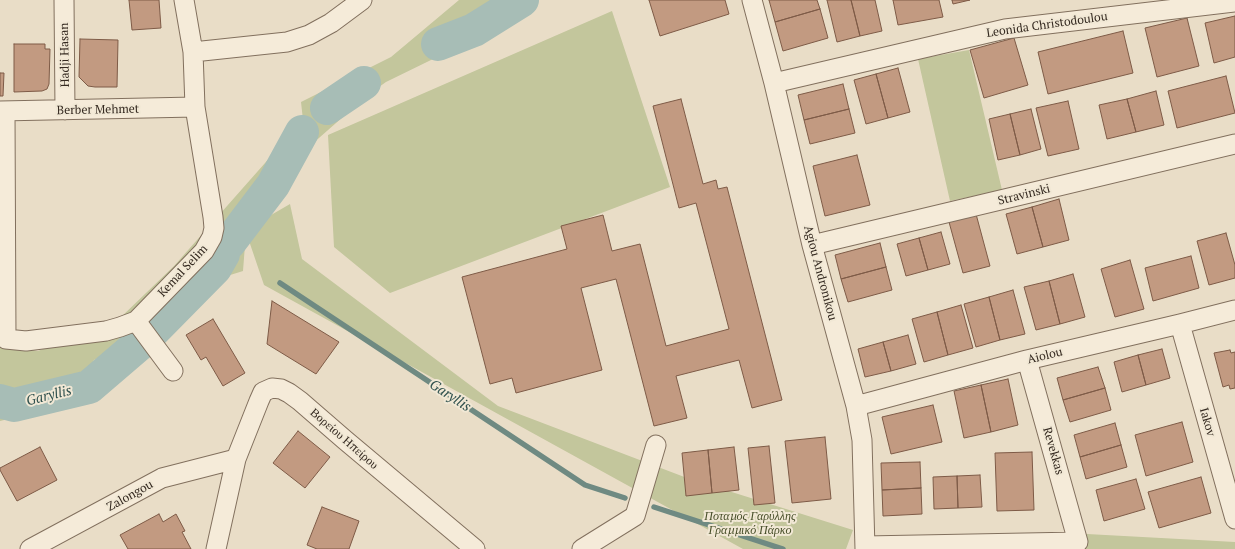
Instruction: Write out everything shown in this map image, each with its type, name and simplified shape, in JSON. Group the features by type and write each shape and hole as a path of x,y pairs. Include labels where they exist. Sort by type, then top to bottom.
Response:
{"street":[{"name":"Hadji Hasan","path":"64,0 65,110"},
{"name":"Kemal Selim","path":"3,265 6,339 26,341 106,331 120,327 140,326 204,251 212,237 213,217 195,107 193,52 184,0"},
{"path":"193,52 287,42 309,35 332,23 362,0"},
{"name":"Agiou Andronikou","path":"752,0 774,83 812,245 856,406 862,440 865,548"},
{"name":"Leonida Christodoulou","path":"774,83 1005,29 1235,2"},
{"name":"Berber Mehmet","path":"3,111 195,107"},
{"path":"3,111 3,265"},
{"name":"Stravinski","path":"812,245 1235,144"},
{"name":"Aiolou","path":"856,406 1027,360 1235,310"},
{"name":"Iakov","path":"1180,324 1235,519"},
{"path":"140,326 173,371"},
{"name":"Revekkas","path":"865,548 1078,542 1027,360"},
{"name":"Βορείου Ηπείρου","path":"236,459 263,392 272,388 281,389 300,401 475,549"},
{"path":"582,549 635,516 656,446"},
{"path":"216,549 236,459"},
{"name":"Zalongou","path":"30,549 162,478 236,459"}],"green space":[{"name":"Ποταμός Γαρύλλης Γραμμικό Πάρκο","path":"459,0 505,0 431,60 386,82 369,94 286,167 247,229 290,204 302,259 498,406 687,478 853,530 846,549 743,549 264,285 246,232 243,271 208,282 203,302 164,321 94,360 71,404 0,421 0,346 38,351 119,319 174,266 303,120 301,102 391,57"},
{"path":"612,11 670,187 390,293 334,247 328,135"},
{"path":"969,50 1002,190 950,201 918,59"},
{"path":"1087,534 1235,542 1235,549 876,549"}],"building":[{"path":"129,0 159,0 161,28 132,30"},
{"path":"649,0 725,0 729,14 660,36"},
{"path":"769,0 817,0 820,9 775,22"},
{"path":"827,0 851,0 860,36 837,42"},
{"path":"851,0 875,0 882,31 860,36"},
{"path":"893,0 939,0 943,17 898,25"},
{"path":"952,0 970,0 953,4"},
{"path":"820,9 828,38 783,51 775,22"},
{"path":"1235,16 1235,57 1214,63 1205,23"},
{"path":"1187,18 1199,66 1157,77 1145,28"},
{"path":"1123,31 1133,73 1048,94 1038,52"},
{"path":"1014,38 1028,85 984,98 970,50"},
{"path":"80,39 118,40 117,87 88,86 79,77"},
{"path":"14,44 45,44 45,49 50,49 49,84 47,89 42,91 14,92"},
{"path":"898,68 910,112 888,118 876,74"},
{"path":"0,73 4,73 3,96 0,96"},
{"path":"876,74 888,118 866,124 854,80"},
{"path":"1226,76 1235,113 1177,128 1168,91"},
{"path":"843,84 849,109 804,120 798,95"},
{"path":"1156,91 1164,125 1136,132 1127,99"},
{"path":"681,99 703,184 716,180 718,189 727,187 782,400 752,408 739,360 676,376 687,418 654,426 616,279 581,288 602,370 516,393 512,378 490,384 462,277 567,249 561,226 603,215 612,251 640,244 666,346 729,329 696,203 679,208 653,106"},
{"path":"1127,99 1136,132 1107,139 1099,105"},
{"path":"1068,101 1079,149 1048,156 1036,108"},
{"path":"849,109 855,133 810,144 804,120"},
{"path":"1031,109 1041,149 1020,155 1010,114"},
{"path":"1010,114 1020,155 998,160 989,119"},
{"path":"857,155 870,205 825,216 813,166"},
{"path":"1059,199 1069,240 1043,247 1032,207"},
{"path":"1032,207 1043,247 1017,254 1006,214"},
{"path":"976,214 990,266 963,273 949,222"},
{"path":"941,232 950,264 928,270 919,238"},
{"path":"1226,233 1235,265 1235,278 1209,285 1197,241"},
{"path":"919,238 928,270 906,276 897,244"},
{"path":"880,243 886,267 841,279 835,255"},
{"path":"1191,256 1199,288 1153,301 1145,268"},
{"path":"1130,260 1144,309 1115,317 1101,269"},
{"path":"886,267 892,290 848,302 841,279"},
{"path":"1073,274 1085,317 1060,324 1049,281"},
{"path":"1049,281 1060,324 1036,330 1024,287"},
{"path":"1013,290 1025,334 1000,340 989,297"},
{"path":"989,297 1000,340 976,347 964,304"},
{"path":"272,301 339,342 316,374 267,344"},
{"path":"961,305 973,348 948,355 937,312"},
{"path":"937,312 948,355 924,362 912,319"},
{"path":"213,319 245,373 223,386 206,357 201,360 186,335"},
{"path":"908,335 916,364 891,371 883,342"},
{"path":"883,342 891,371 865,377 858,349"},
{"path":"1162,349 1170,378 1146,385 1138,355"},
{"path":"1230,350 1231,353 1235,352 1235,388 1230,389 1229,385 1223,387 1214,353"},
{"path":"1138,355 1146,385 1122,392 1114,362"},
{"path":"1098,367 1105,388 1063,400 1057,378"},
{"path":"1008,379 1018,425 991,432 981,385"},
{"path":"981,385 991,432 964,438 954,391"},
{"path":"1105,388 1111,410 1070,422 1063,400"},
{"path":"933,405 942,442 891,454 882,417"},
{"path":"1182,422 1193,462 1146,476 1135,435"},
{"path":"1115,423 1121,445 1080,457 1074,435"},
{"path":"298,431 330,457 305,488 273,463"},
{"path":"825,437 831,499 792,503 785,441"},
{"path":"1121,445 1127,467 1086,479 1080,457"},
{"path":"769,446 775,503 754,505 748,448"},
{"path":"40,447 57,480 17,501 0,468"},
{"path":"734,447 739,490 712,493 708,450"},
{"path":"708,450 712,493 686,496 682,453"},
{"path":"1032,452 1034,510 997,511 995,453"},
{"path":"920,462 921,488 882,490 881,463"},
{"path":"980,475 982,507 958,508 957,476"},
{"path":"957,476 958,508 934,509 933,477"},
{"path":"1201,477 1211,513 1159,528 1148,492"},
{"path":"1136,479 1145,509 1104,521 1096,490"},
{"path":"921,488 922,514 883,516 882,490"},
{"path":"322,507 359,521 349,549 317,549 307,545"},
{"path":"159,514 163,522 176,514 185,531 182,532 191,549 128,549 120,535"}],"waterway":[{"name":"Garyllis","path":"438,44 474,30 522,0"},
{"name":"Garyllis","path":"327,108 364,83"},
{"name":"Garyllis","path":"229,243 273,185 302,132"},
{"name":"Garyllis","path":"0,401 14,405 89,387 145,339 215,268 223,254"},
{"name":"Garyllis","path":"280,283 585,485 625,498"},
{"name":"Garyllis","path":"654,507 783,549"}]}
